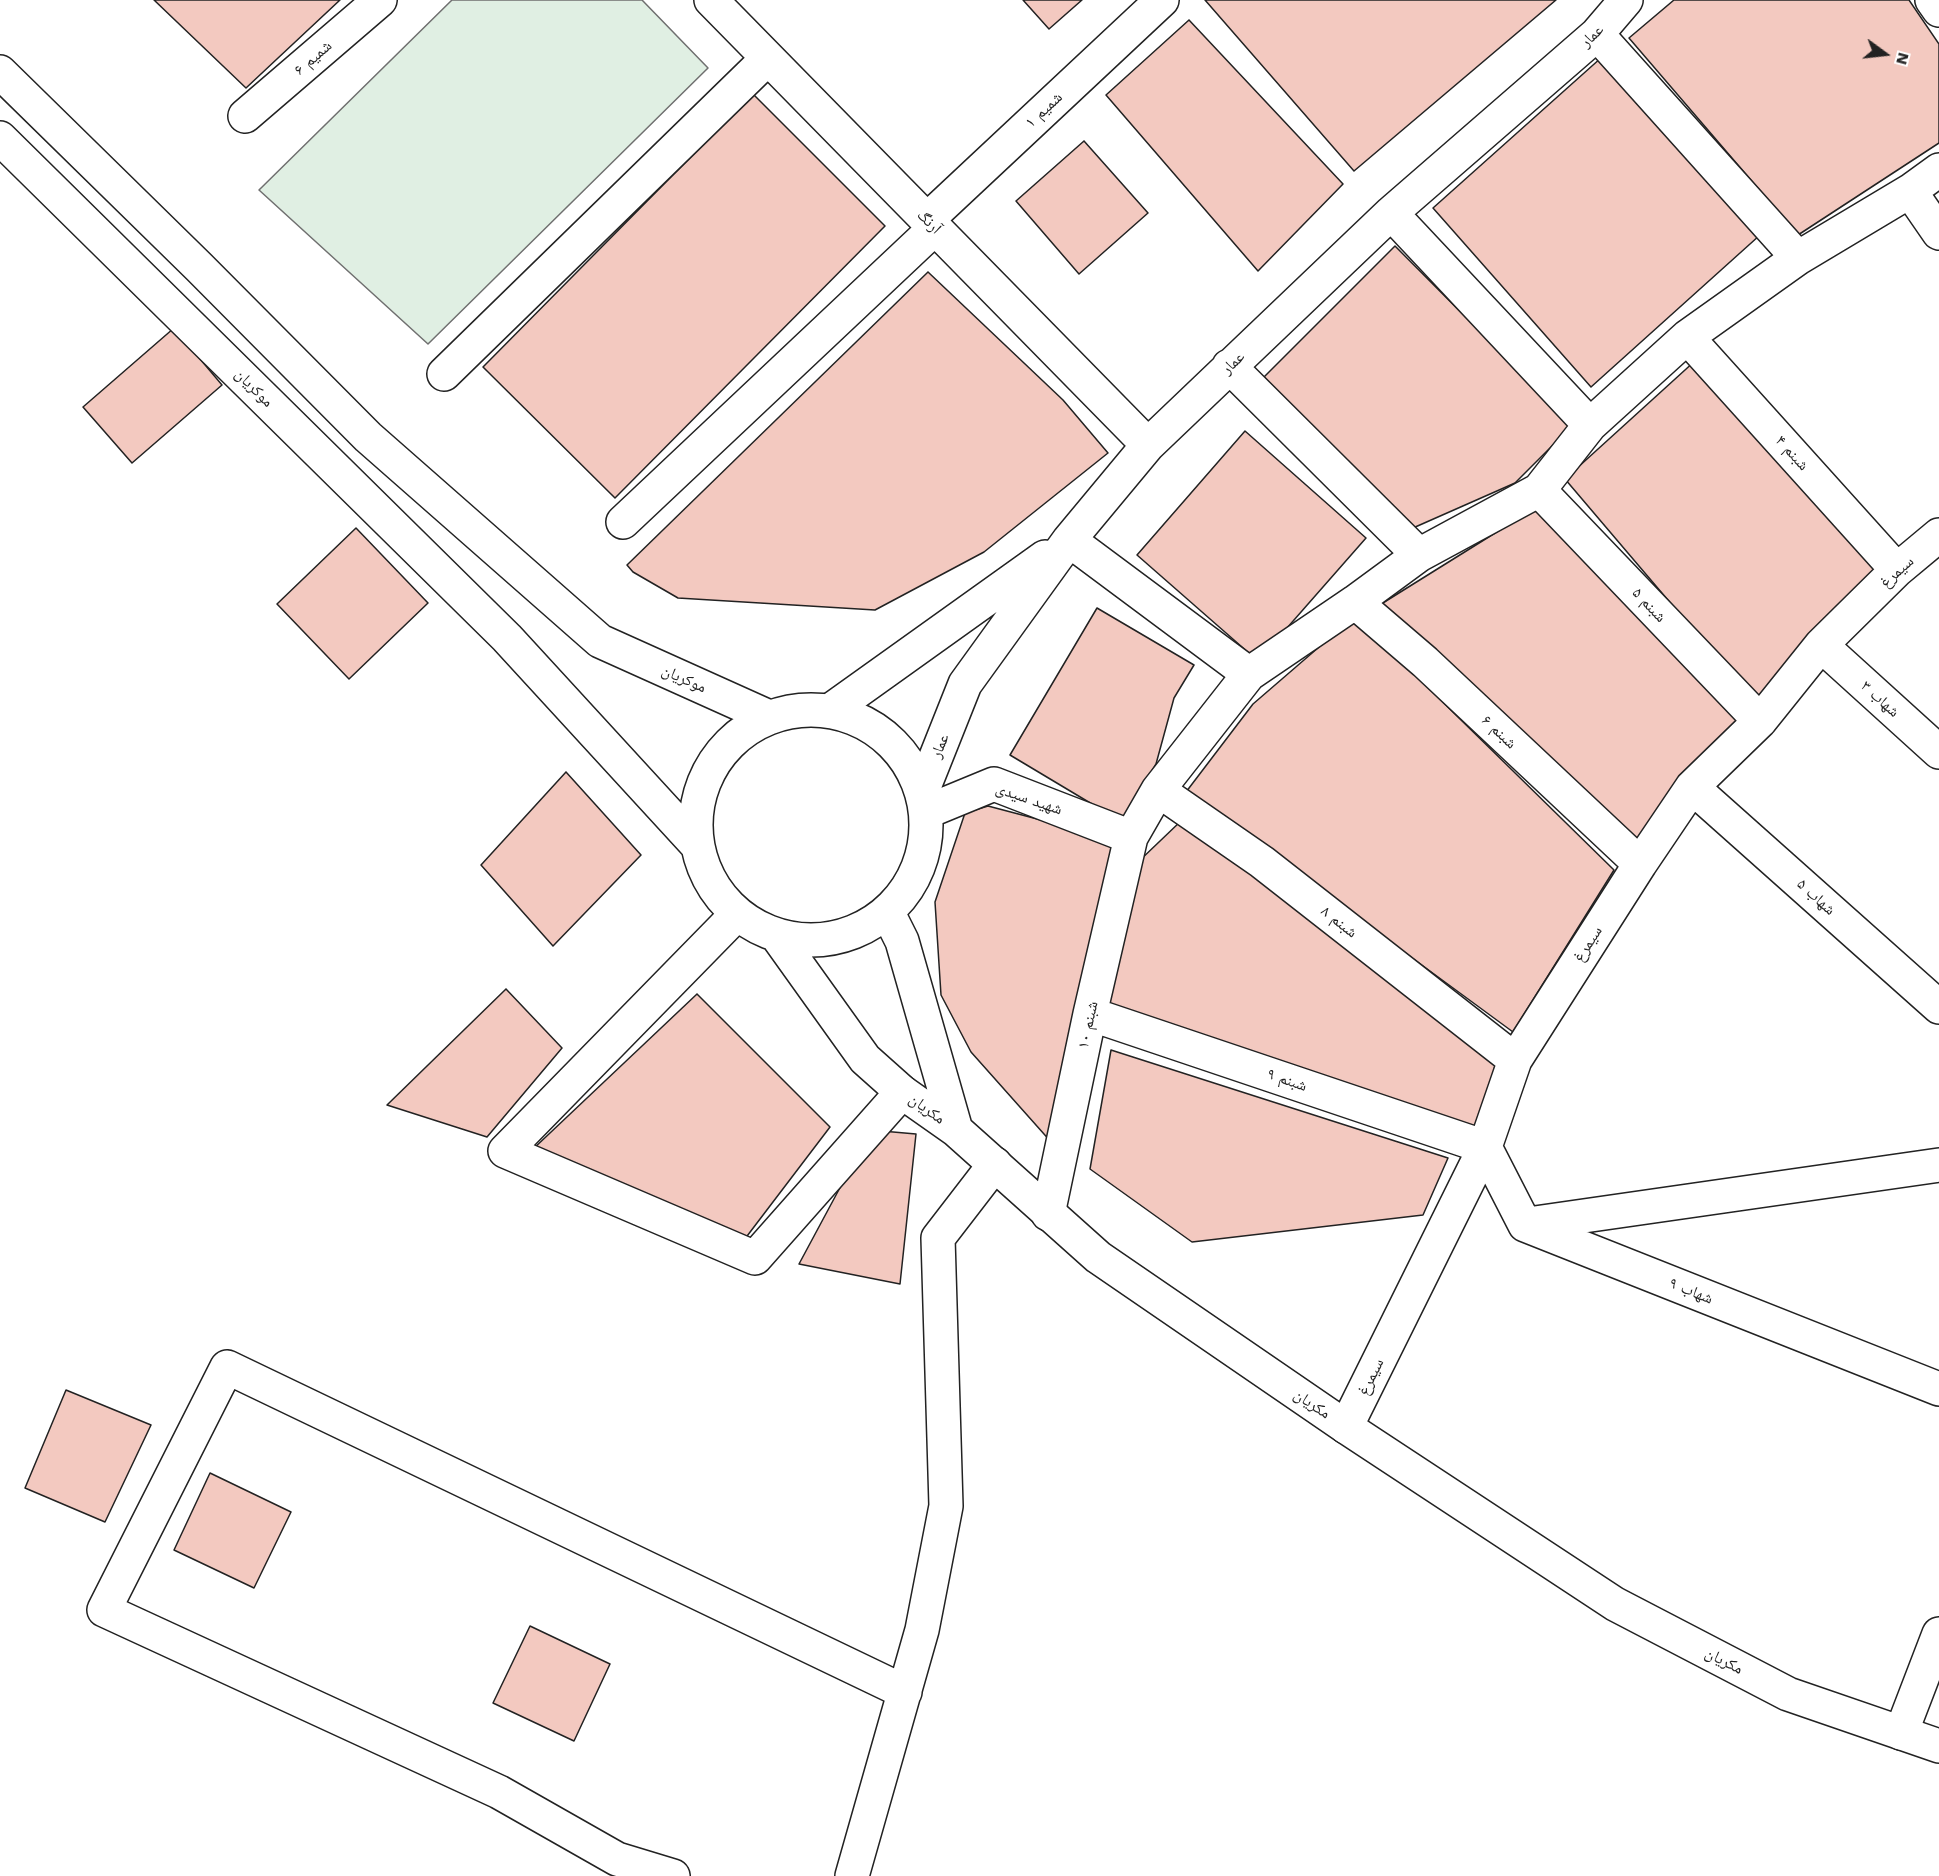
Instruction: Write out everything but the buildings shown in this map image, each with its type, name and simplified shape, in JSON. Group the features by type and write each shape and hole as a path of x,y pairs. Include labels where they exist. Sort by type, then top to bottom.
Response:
{"street":[{"name":"شمیم ۶","path":"245,116 380,0"},
{"name":"آرنگ","path":"711,0 1148,445"},
{"name":"شمیم ۱","path":"623,522 1162,0"},
{"name":"عمار","path":"924,802 965,684 1069,540 1148,445 1391,213 1597,34 1626,0"},
{"path":"1932,0 1939,10"},
{"path":"1597,34 1798,258"},
{"path":"444,374 768,58"},
{"name":"موکریان","path":"0,72 368,437 600,641 769,717"},
{"name":"موکریان","path":"0,138 507,638 697,844"},
{"path":"1539,490 1590,425 1687,337 1798,258 1910,191 1939,170"},
{"path":"1910,191 1939,233"},
{"path":"1391,213 1590,425"},
{"name":"شبنم ۴","path":"1687,337 1897,570"},
{"path":"1229,366 1419,555"},
{"name":"شبنم ۱۰","path":"1048,1214 1090,1014 1131,837 1158,790 1249,674 1355,602 1419,555 1539,490"},
{"name":"شبنم ۵","path":"1539,490 1760,721"},
{"name":"سیمرغ","path":"1346,1428 1485,1147 1515,1060 1640,864 1692,787 1760,721 1821,645 1897,570 1939,536"},
{"path":"831,710 1069,540 1249,674"},
{"name":"شبنم ۶","path":"1355,602 1425,662 1640,864"},
{"name":"شهاب ۳","path":"1821,645 1939,752"},
{"path":"800,709 831,710 861,720 889,738 909,762 924,802 925,849 911,884 888,913 855,933 816,941 777,936 756,927 737,914 718,894 705,871 697,844 698,805 710,768 735,737 769,717 800,709"},
{"name":"شهید سیدی","path":"924,802 994,784 1131,837"},
{"name":"شهاب ۵","path":"1692,787 1939,1007"},
{"name":"شبنم ۸","path":"1158,790 1262,862 1515,1060"},
{"path":"888,913 902,941 956,1130"},
{"path":"737,914 505,1151 755,1258 902,1092"},
{"name":"مکریان","path":"777,936 865,1059 902,1092 956,1130 1098,1257 1346,1428 1615,1605 1788,1694 1939,1746"},
{"name":"شبنم ۹","path":"1090,1014 1485,1147"},
{"path":"1485,1147 1525,1225 1939,1165"},
{"path":"852,1876 922,1630 946,1506 938,1238 995,1164"},
{"name":"شهاب ۹","path":"1525,1225 1939,1389"},
{"path":"673,1876 617,1859 499,1792 104,1610 227,1367 905,1692"},
{"path":"1901,1733 1939,1634"}],"green space":[{"path":"452,0 642,0 708,68 428,344 259,190"}]}
